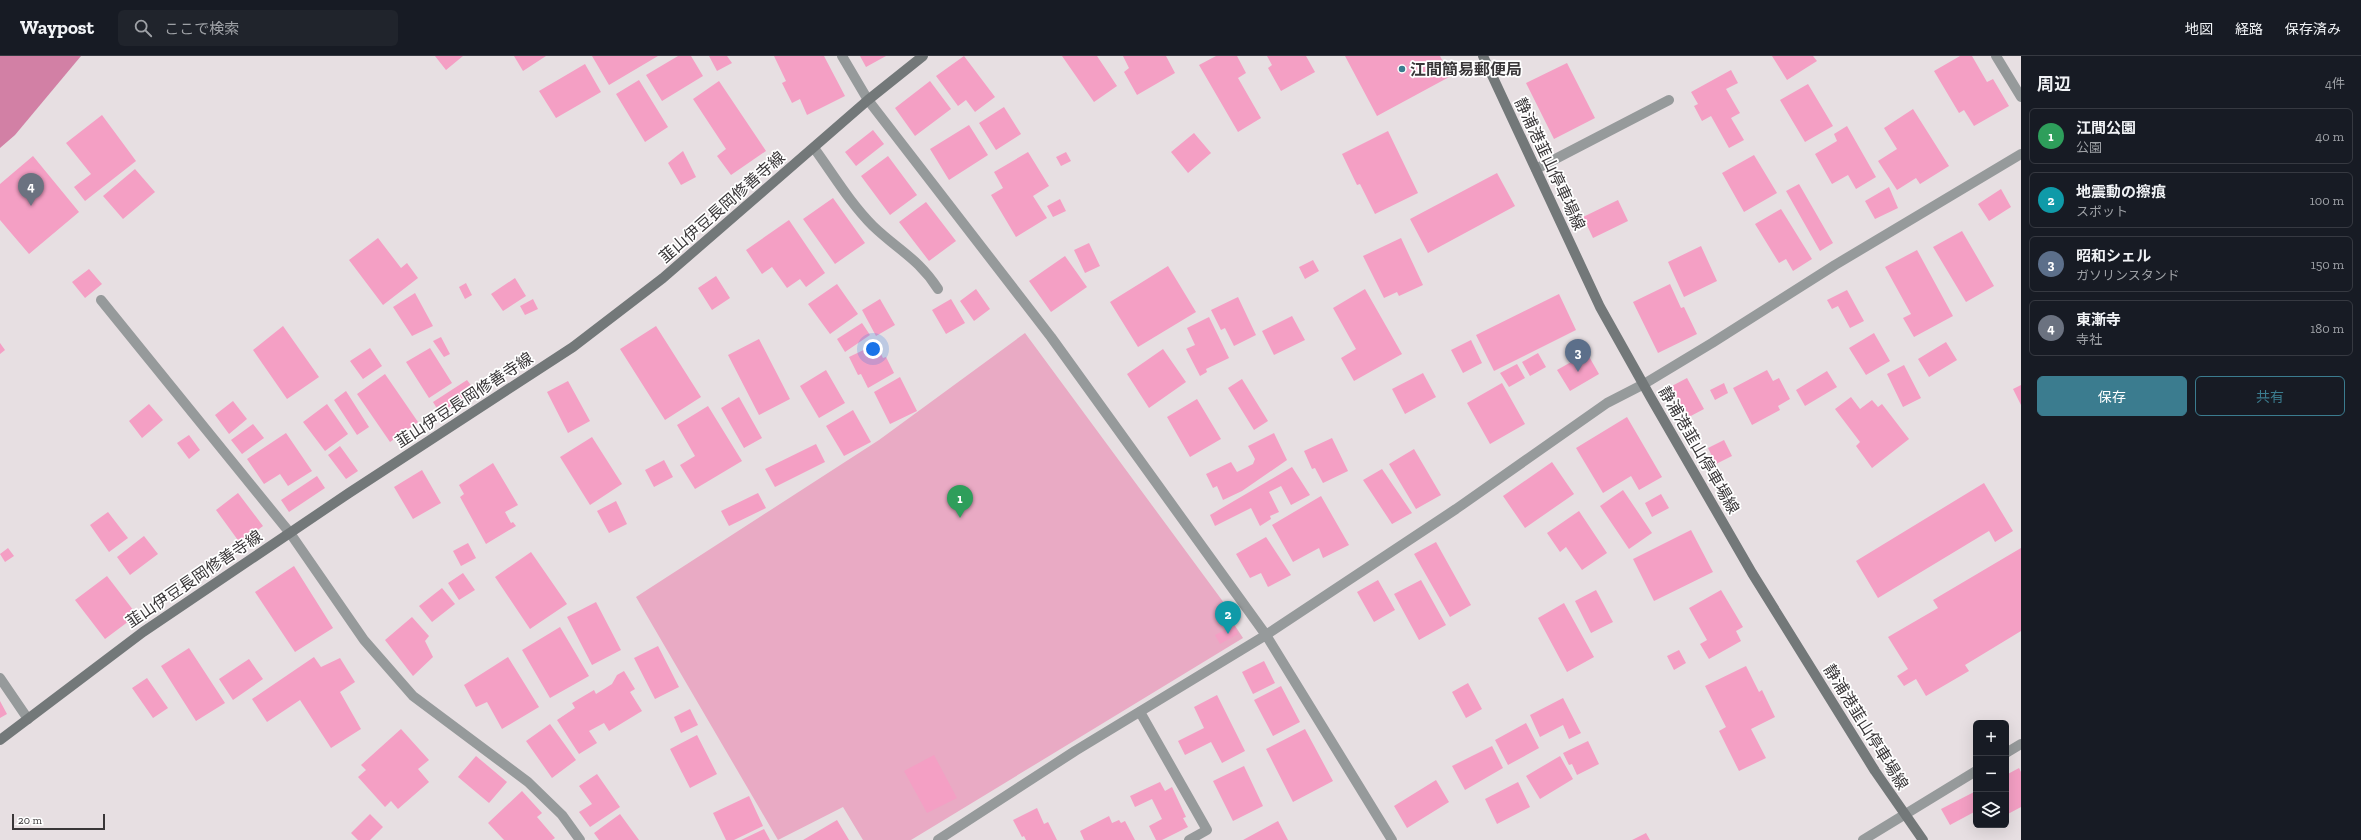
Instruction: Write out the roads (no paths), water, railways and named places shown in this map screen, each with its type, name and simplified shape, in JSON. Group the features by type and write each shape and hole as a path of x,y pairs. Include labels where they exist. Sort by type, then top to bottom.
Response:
{"main road":[{"name":"韮山伊豆長岡修善寺線","path":"0,740 143,632 290,533 573,347 663,278 868,100 923,56"},
{"name":"静浦港韮山停車場線","path":"1483,56 1600,307 1752,573 1904,815 1923,840"}],"street":[{"path":"842,56 868,100 1051,337 1266,635 1392,840"},
{"path":"1996,56 2021,97"},
{"path":"1536,169 1669,100"},
{"path":"814,148 862,214 890,240 914,259 938,289"},
{"path":"938,840 1075,751 1266,635 1456,509 1606,403 1644,384 1712,344 1835,265 2021,154"},
{"path":"101,300 290,533 364,640 414,696 528,782 562,815 580,840"},
{"path":"0,678 28,718"},
{"path":"1140,712 1207,830 1189,840"},
{"path":"2009,751 2021,744"},
{"path":"1863,840 1973,773"}],"place":[{"name":"江間簡易郵便局","path":"1402,69"},
{"name":"東漸寺","path":"31,206"},
{"name":"昭和シェル","path":"1578,372"},
{"name":"江間公園","path":"960,518"},
{"name":"地震動の擦痕","path":"1228,634"}]}
